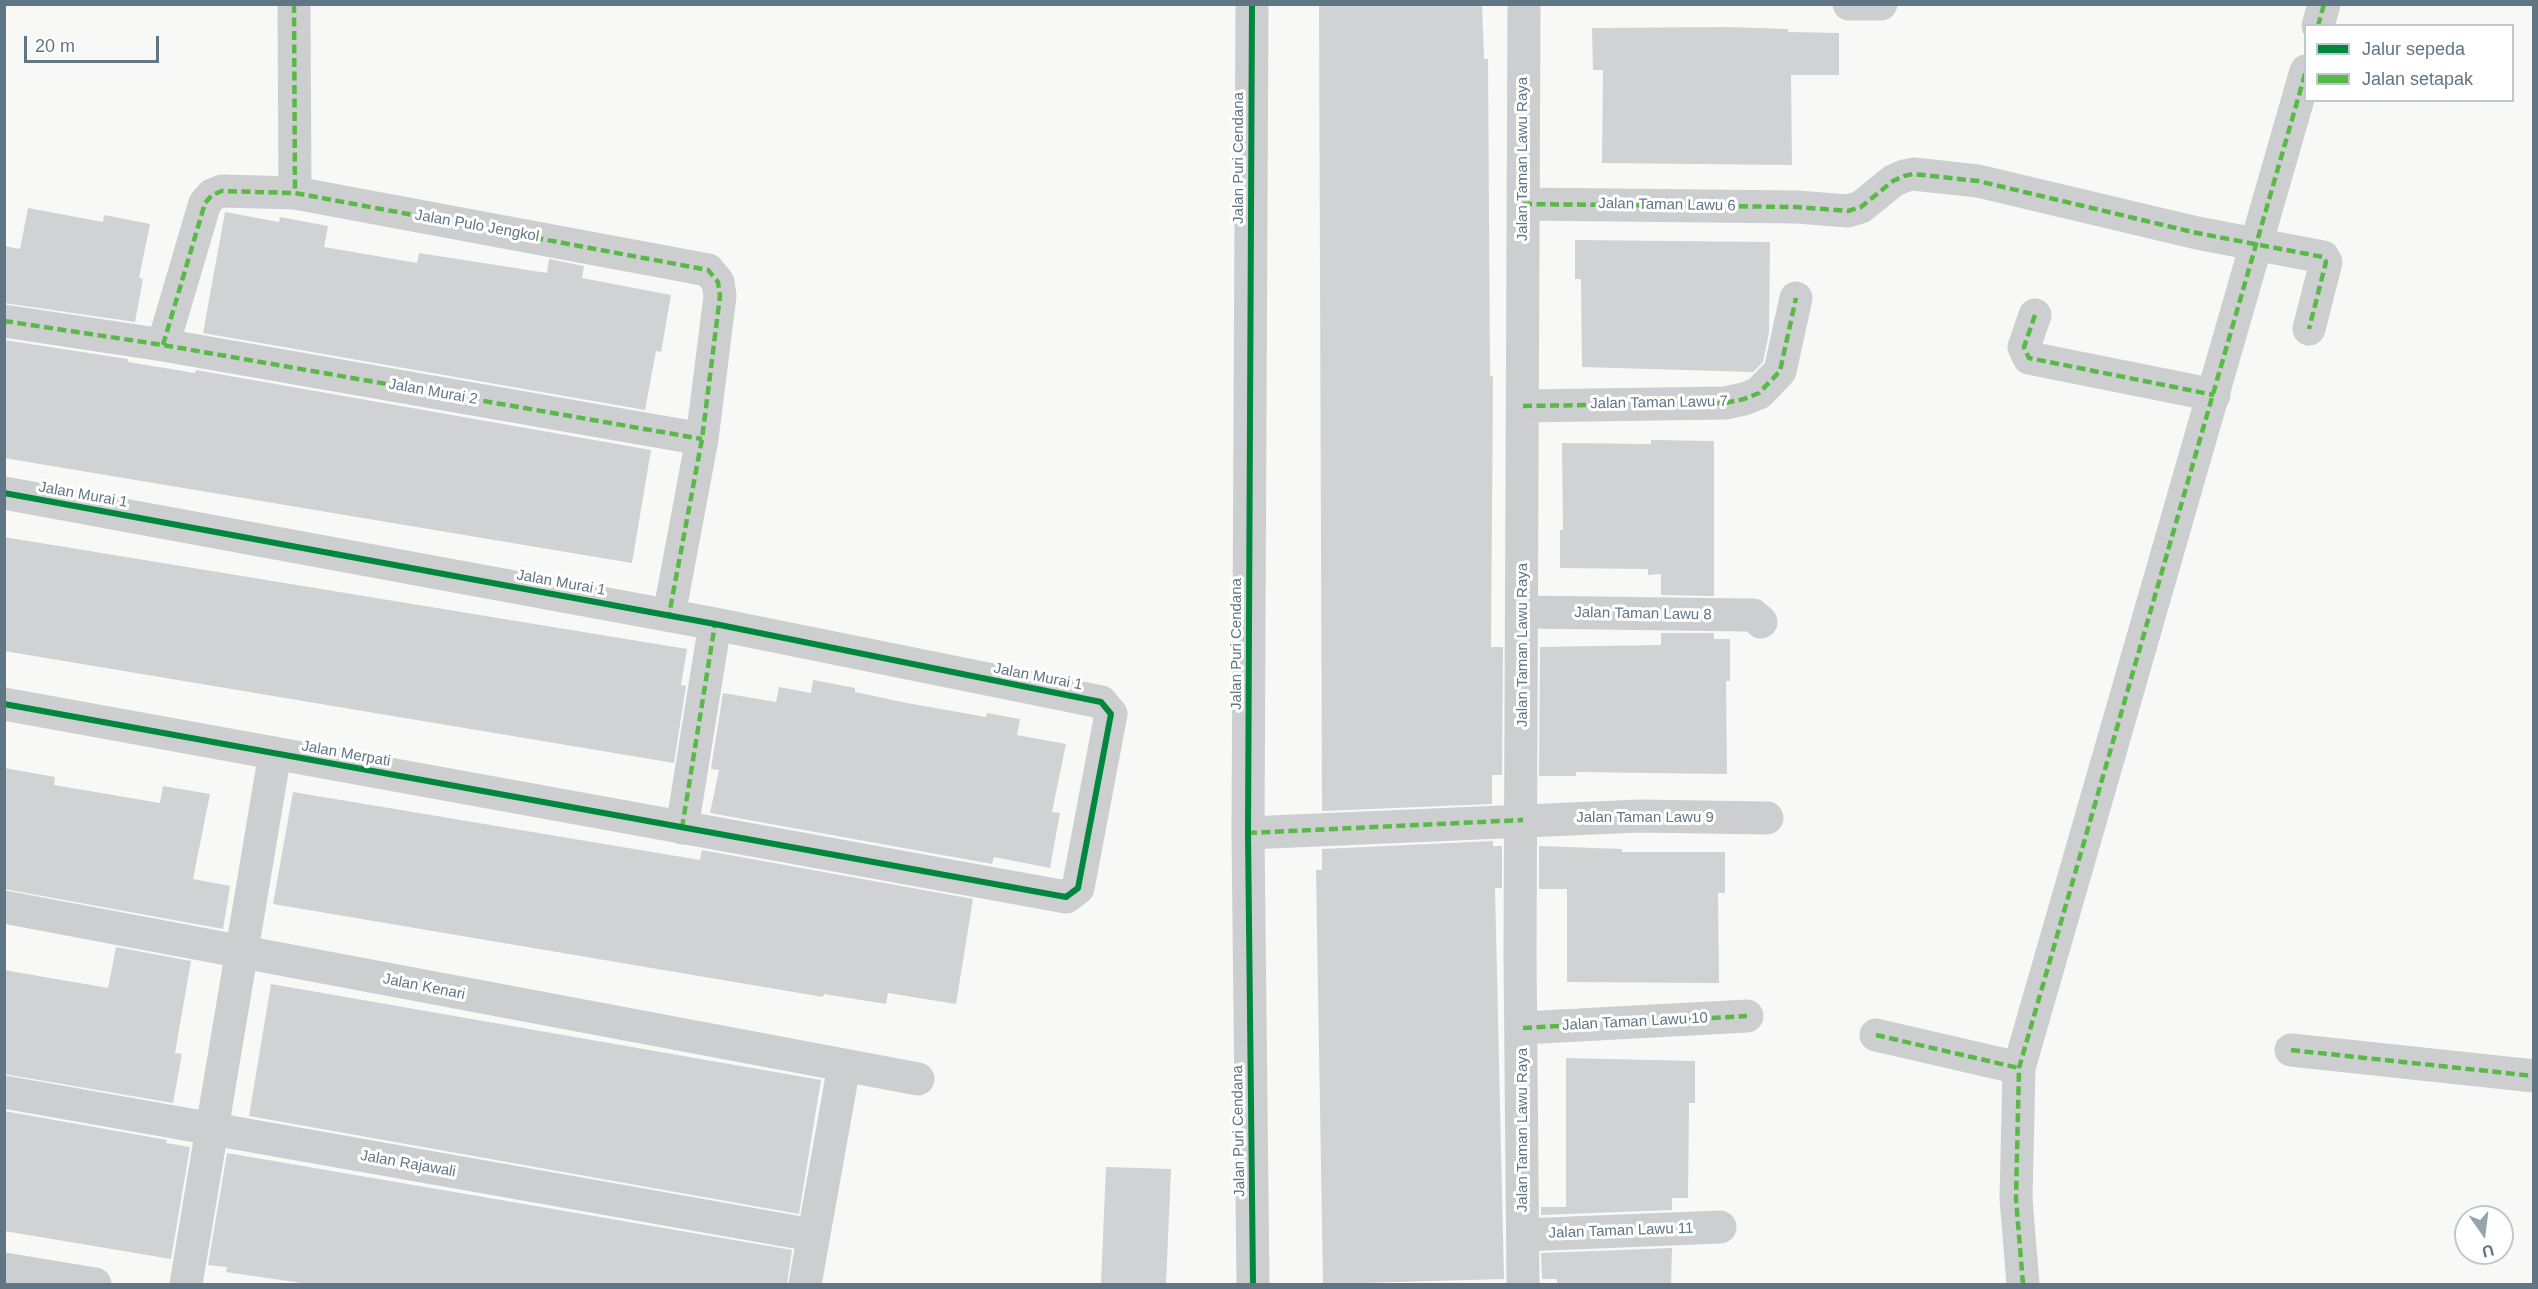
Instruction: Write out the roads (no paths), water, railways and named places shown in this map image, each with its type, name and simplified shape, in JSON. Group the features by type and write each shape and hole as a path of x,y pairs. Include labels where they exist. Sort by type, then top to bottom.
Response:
{"street":[{"path":"294,4 295,193"},
{"name":"Jalan Puri Cendana","path":"1252,4 1248,833 1253,1284"},
{"name":"Jalan Taman Lawu Raya","path":"1523,1284 1521,953 1524,4"},
{"path":"1849,4 1881,4"},
{"path":"2319,24 2324,4"},
{"path":"2023,1284 2016,1198 2019,1068 2304,78"},
{"name":"Jalan Taman Lawu 6","path":"1523,204 1810,208 1834,212 1854,211 1897,178 1913,174 1978,181 2324,257 2326,262 2309,329"},
{"name":"Jalan Pulo Jengkol","path":"164,345 207,199 222,191 295,193 708,270 718,282 720,296 702,439 669,615"},
{"name":"Jalan Taman Lawu 7","path":"1523,406 1725,404 1744,399 1759,393 1780,371 1797,298"},
{"path":"2035,315 2024,347 2029,358 2214,395"},
{"path":"4,321 164,345"},
{"name":"Jalan Murai 2","path":"164,345 702,439"},
{"name":"Jalan Murai 1","path":"4,493 716,624 1101,702 1109,709"},
{"name":"Jalan Taman Lawu 8","path":"1523,612 1753,615 1761,622"},
{"path":"682,828 716,624"},
{"name":"Jalan Merpati","path":"4,704 1066,897 1077,888 1110,719 1109,709"},
{"path":"186,1284 275,753"},
{"name":"Jalan Taman Lawu 9","path":"1248,833 1640,816 1767,818"},
{"name":"Jalan Kenari","path":"4,907 918,1079"},
{"name":"Jalan Taman Lawu 10","path":"1523,1028 1747,1016"},
{"path":"1876,1035 2019,1068"},
{"path":"2291,1050 2534,1076"},
{"path":"805,1284 844,1066"},
{"name":"Jalan Rajawali","path":"4,1092 812,1235"},
{"name":"Jalan Taman Lawu 11","path":"1523,1235 1719,1227"},
{"path":"4,1269 95,1284"}]}
